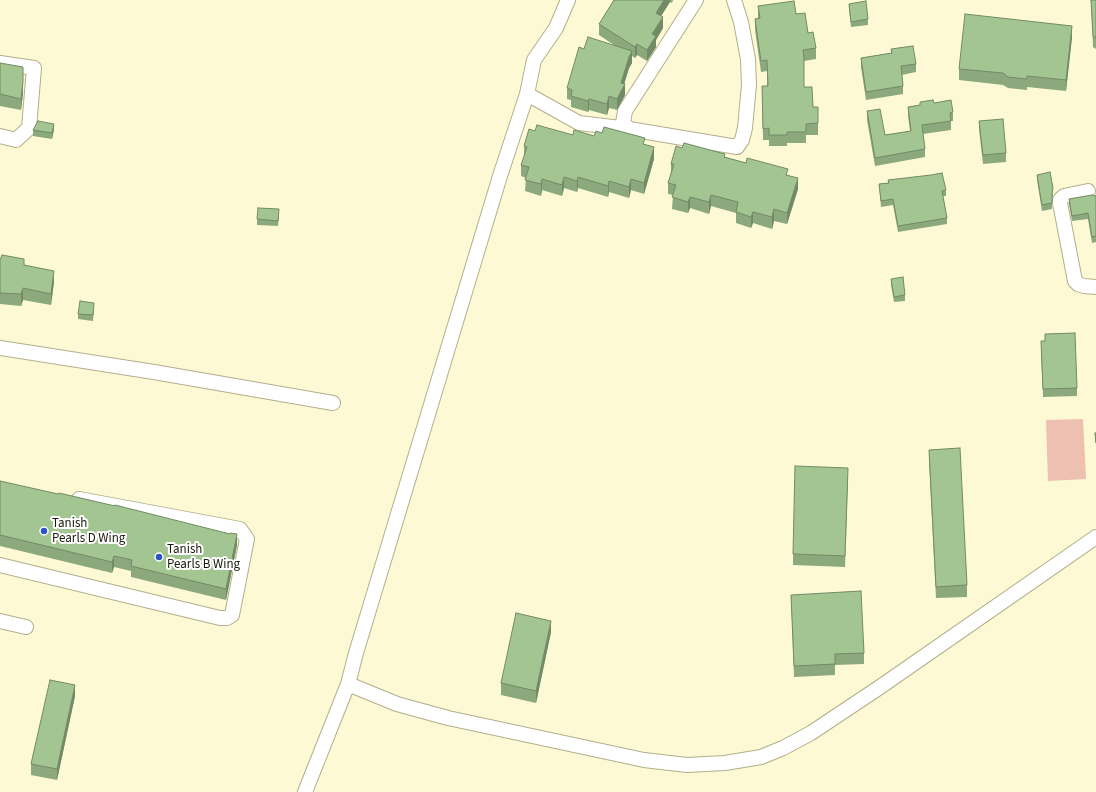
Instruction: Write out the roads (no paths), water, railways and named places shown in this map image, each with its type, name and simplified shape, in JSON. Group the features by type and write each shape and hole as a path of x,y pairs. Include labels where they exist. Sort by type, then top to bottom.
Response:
{"street":[{"path":"305,792 348,684 356,653 500,176 528,94 534,60 556,28 568,0"},
{"path":"629,130 623,123 626,111 696,0"},
{"path":"528,94 579,124 629,130 737,147 742,140 745,128 749,85 748,59 741,22 734,0"},
{"path":"0,63 34,68 29,128 16,140 0,136"},
{"path":"1088,191 1064,196 1060,200 1060,203 1075,281 1084,286 1096,287"},
{"path":"0,348 154,372 332,403"},
{"path":"0,564 220,618 227,618 232,615 247,539 240,529 70,497"},
{"path":"348,684 397,704 448,718 644,760 687,765 725,764 761,757 783,748 811,733 1096,537"},
{"path":"0,621 26,627"}],"place":[{"name":"Tanish Pearls D Wing","path":"44,531"},
{"name":"Tanish Pearls B Wing","path":"159,557"}]}
